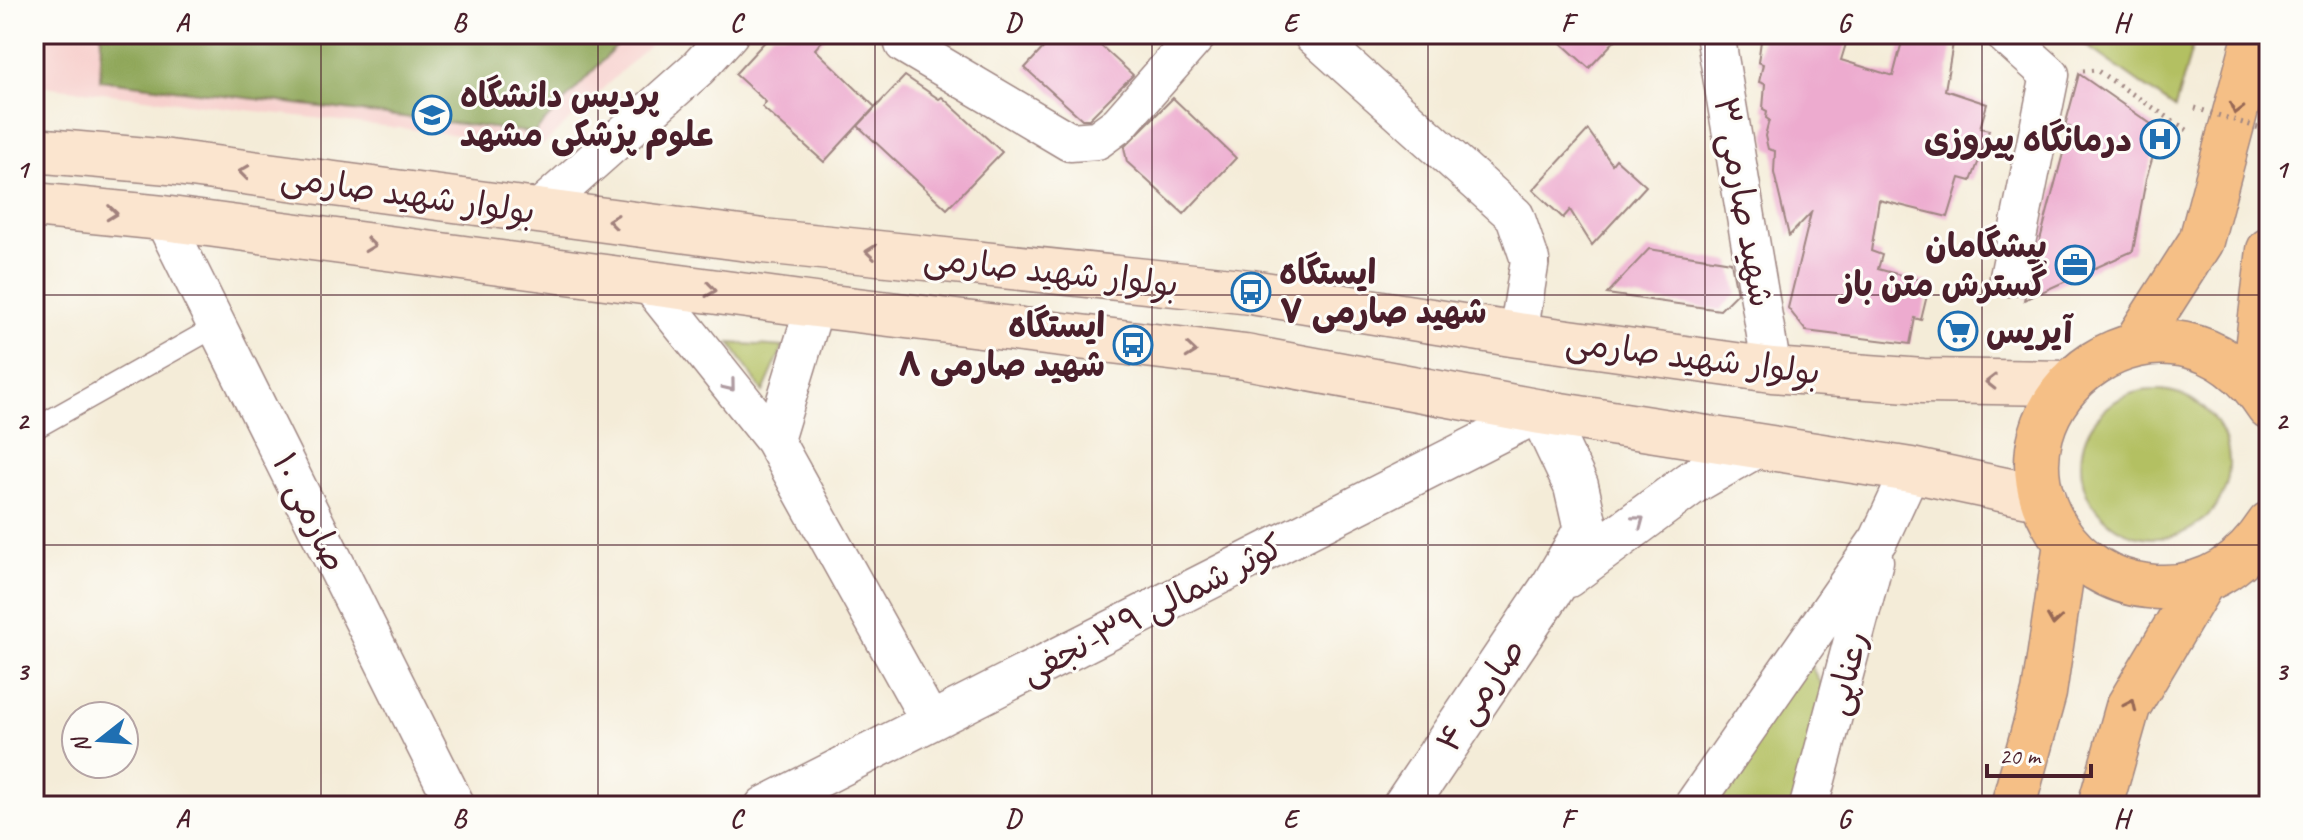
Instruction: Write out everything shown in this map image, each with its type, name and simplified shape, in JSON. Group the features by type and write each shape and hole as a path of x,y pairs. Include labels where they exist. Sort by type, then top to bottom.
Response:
{"main road":[{"path":"2135,344 2201,241 2256,34"},
{"name":"بولوار شهید صارمی","path":"34,150 169,162 779,242 1251,292 1518,335 1772,370 1923,381 2069,383"},
{"name":"بولوار شهید صارمی","path":"34,205 163,218 815,305 1245,357 1541,412 1911,470 2043,498"},
{"path":"2264,393 2269,250"},
{"path":"2264,393 2229,361 2199,347 2167,342 2135,344 2098,358 2069,383 2051,409 2041,438 2038,468 2043,498 2066,543 2094,568 2128,584 2166,588 2203,581 2230,568 2264,537"},
{"path":"2013,806 2044,693 2066,543"},
{"path":"2100,806 2128,707 2203,581"}],"street":[{"path":"537,211 698,68 729,34"},
{"path":"904,44 1070,142 1097,140 1119,124 1198,34"},
{"path":"1312,34 1515,216 1530,260 1518,335"},
{"name":"شهید صارمی ۳","path":"1715,34 1772,370"},
{"path":"2004,34 2050,75 2009,277"},
{"name":"صارمی ۱۰","path":"163,218 456,806"},
{"path":"647,281 774,440 930,721"},
{"path":"774,440 815,305"},
{"name":"صارمی ۴","path":"1405,806 1554,585 1586,530 1576,486 1541,412"},
{"name":"کوثر شمالی ۳۹-نجفی","path":"764,806 1541,412"},
{"path":"1554,585 1691,483 1755,446"},
{"path":"1693,806 1879,539 1911,470"},
{"name":"رعناپی","path":"1809,806 1836,713 1879,539"}],"lane":[{"path":"34,429 217,326"}],"path":[{"path":"2050,75 2096,70 2178,124"},
{"path":"2195,108 2269,131"}],"shaded area":[{"name":"پردیس دانشگاه علوم پزشکی مشهد","path":"34,34 661,34 543,145 34,85"}],"green space":[{"name":"پردیس دانشگاه علوم پزشکی مشهد","path":"101,34 628,34 534,133 100,80"},
{"path":"2070,34 2196,34 2175,108"},
{"path":"730,343 783,347 763,392"},
{"path":"2155,390 2183,396 2207,412 2223,436 2229,464 2223,492 2207,516 2183,532 2155,538 2127,532 2103,516 2087,492 2081,464 2087,436 2103,412 2127,396"},
{"path":"1807,661 1828,694 1795,806 1709,806"}],"building":[{"path":"772,34 828,34 815,49 875,107 824,162 762,107 766,102 735,74"},
{"path":"1056,34 1088,34 1133,75 1089,119 1082,119 1025,68"},
{"path":"1551,34 1621,34 1589,68"},
{"path":"1762,34 1849,34 1841,60 1893,76 1904,34 1935,34 1953,43 1945,90 1987,104 1980,128 1989,130 1978,163 1971,181 1960,178 1948,217 1879,200 1871,251 1882,255 1878,269 1930,283 1921,320 1915,318 1910,344 1806,331 1788,308 1811,213 1789,236 1774,173 1775,151 1768,149 1765,136 1769,120 1766,118 1767,111 1763,109 1765,84 1759,82 1763,64 1758,62"},
{"path":"2079,74 2161,131 2146,179 2133,251 2024,300 2070,127 2065,126"},
{"path":"905,76 939,99 942,97 1002,152 947,209 858,126"},
{"path":"1173,98 1236,158 1184,214 1127,162 1124,147"},
{"path":"1588,130 1612,164 1616,159 1646,186 1592,245 1570,210 1563,218 1533,190"},
{"path":"1649,249 1731,262 1737,293 1720,310 1607,294"}],"place":[{"name":"پردیس دانشگاه علوم پزشکی مشهد","path":"432,115"},
{"name":"درمانگاه پیروزی","path":"2160,139"},
{"name":"پیشگامان گسترش متن باز","path":"2075,265"},
{"name":"ایستگاه شهید صارمی ۷","path":"1251,292"},
{"name":"آیریس","path":"1958,331"},
{"name":"ایستگاه شهید صارمی ۸","path":"1133,345"}]}
